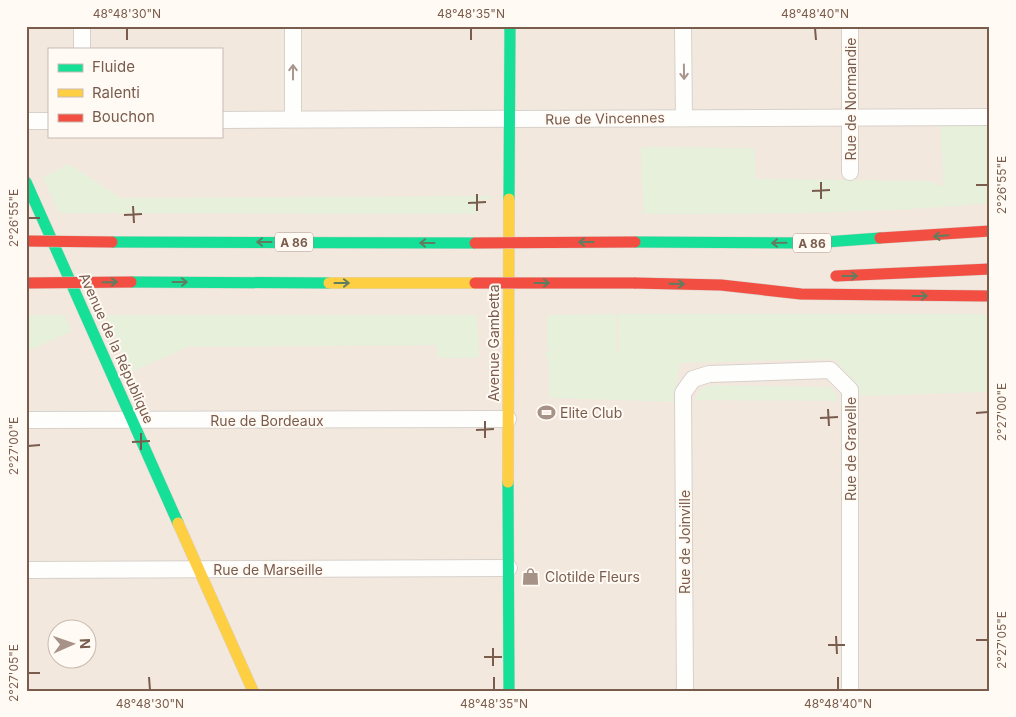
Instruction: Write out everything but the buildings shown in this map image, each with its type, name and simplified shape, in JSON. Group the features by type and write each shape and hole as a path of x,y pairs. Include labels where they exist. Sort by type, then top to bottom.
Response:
{"main road":[{"name":"Avenue Gambetta","path":"509,691 510,26"},
{"name":"Avenue de la République","path":"26,182 254,691"},
{"name":"A 86","path":"26,242 812,243 990,231"},
{"path":"820,276 928,274 990,269"},
{"path":"720,285 774,280"},
{"path":"26,283 634,283 720,285 801,294 990,296"}],"street":[{"path":"82,26 82,48"},
{"path":"293,26 293,119"},
{"path":"683,26 684,117"},
{"name":"Rue de Normandie","path":"850,26 850,172"},
{"name":"Rue de Vincennes","path":"222,120 990,117"},
{"path":"26,121 48,121"},
{"name":"Rue de Gravelle","path":"683,392 693,379 709,374 830,370 850,390 850,691"},
{"name":"Rue de Joinville","path":"683,392 685,691"},
{"name":"Rue de Bordeaux","path":"26,420 508,419"},
{"name":"Rue de Marseille","path":"26,570 509,568"}],"shaded area":[{"path":"26,26 990,26 990,691 26,691"}],"green space":[{"path":"941,123 990,124 990,203 860,211 643,214 641,147 754,148 756,179 930,181 943,187"},
{"path":"69,164 121,198 492,196 492,199 478,200 477,214 59,213 43,177"},
{"path":"616,314 616,351 624,355 619,351 618,314 990,314 990,392 861,396 858,386 834,359 680,363 676,386 676,402 549,398 549,365 545,352 552,352 547,350 547,317 549,315"},
{"path":"26,315 65,315 72,331 30,350 26,349"},
{"path":"106,315 477,315 479,358 437,358 437,345 188,347 131,372"},
{"path":"709,385 830,387 836,393 838,401 695,400 701,389"}],"traffic: fast":[{"path":"509,199 510,26"},
{"path":"26,182 178,523"},
{"path":"635,242 812,243 880,238"},
{"path":"112,242 475,243"},
{"path":"131,282 329,283"},
{"path":"508,482 509,691"}],"traffic: slow":[{"path":"508,482 509,199"},
{"path":"329,283 475,283"},
{"path":"178,523 253,691"}],"traffic: jam":[{"path":"880,238 990,231"},
{"path":"26,241 112,242"},
{"path":"475,243 635,242"},
{"path":"836,276 990,269"},
{"path":"26,283 131,282"},
{"path":"475,283 634,283"},
{"path":"634,283 721,285 801,294 990,296"}],"place":[{"name":"Elite Club","path":"546,412"},
{"name":"Clotilde Fleurs","path":"531,576"}]}
